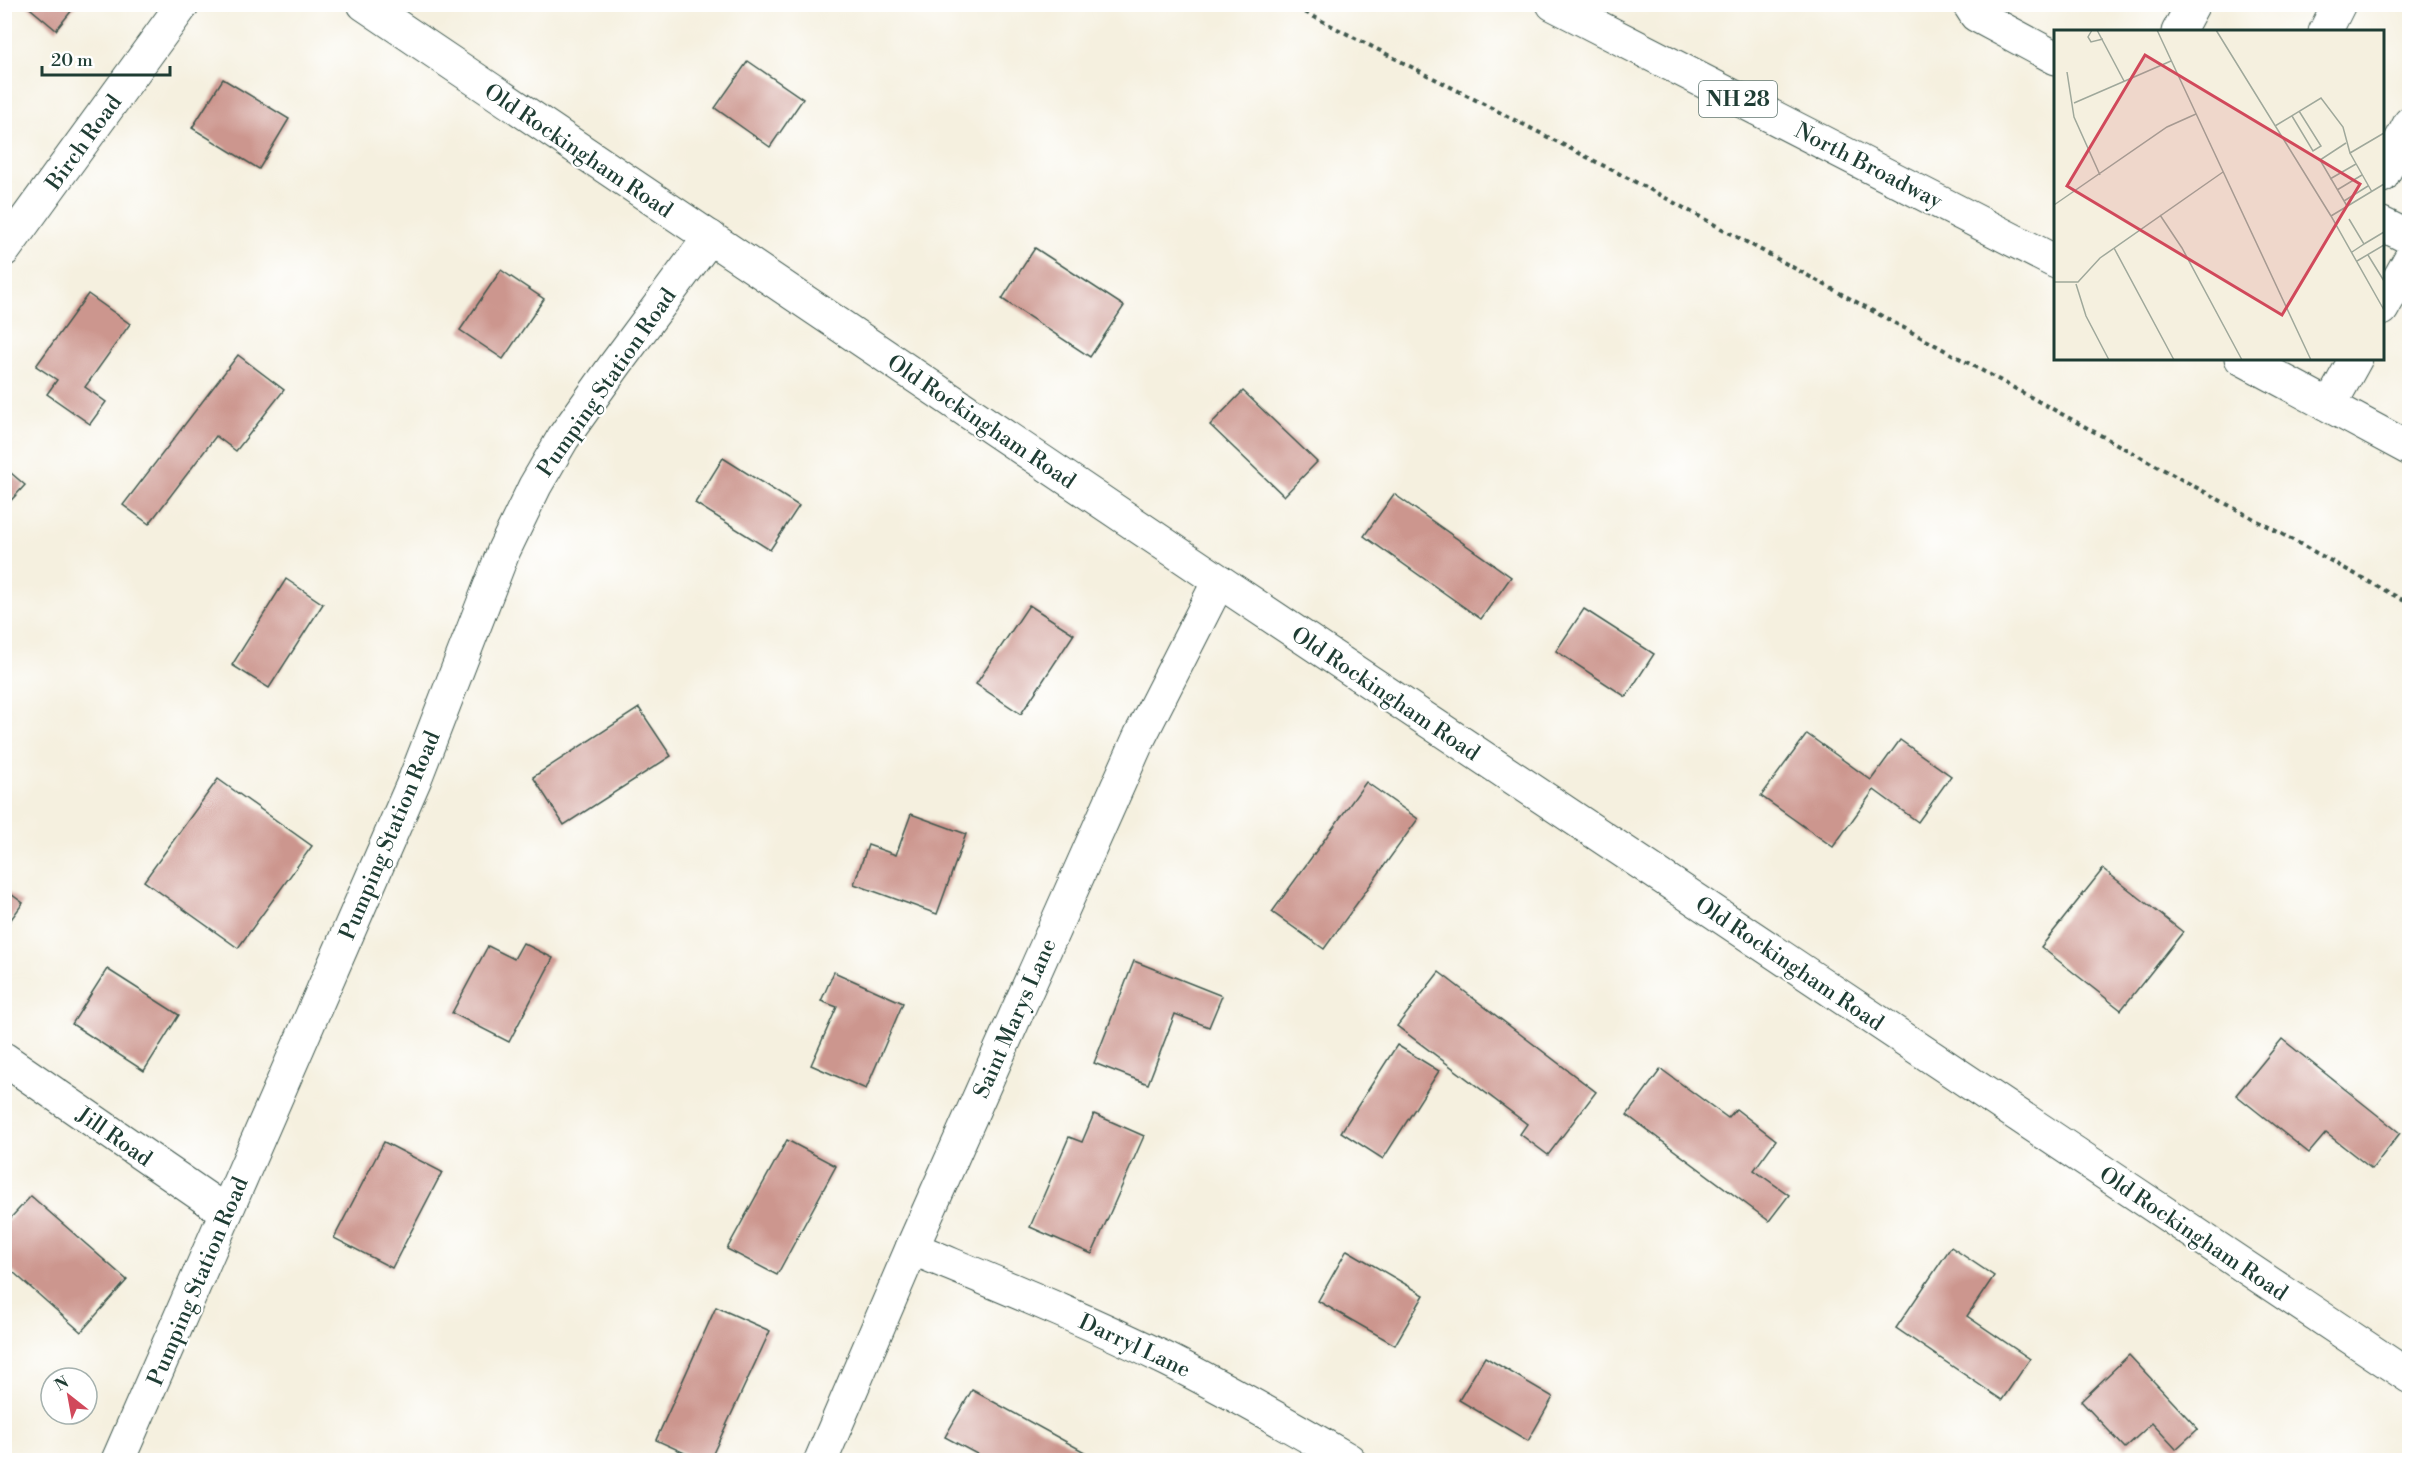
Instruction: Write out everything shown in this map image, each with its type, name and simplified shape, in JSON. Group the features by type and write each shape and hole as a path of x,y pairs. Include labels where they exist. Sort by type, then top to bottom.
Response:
{"street":[{"name":"Birch Road","path":"4,250 183,4"},
{"name":"Old Rockingham Road","path":"364,4 1219,581 2409,1377"},
{"name":"North Broadway","path":"1553,4 2054,261"},
{"path":"1969,4 1976,15 2054,57"},
{"path":"2179,30 2193,4"},
{"path":"2326,30 2339,4"},
{"path":"2384,172 2409,123"},
{"path":"2384,225 2409,238"},
{"name":"Pumping Station Road","path":"118,1461 415,779 504,550 535,486 563,438 710,237"},
{"path":"2384,305 2409,259"},
{"path":"2245,360 2409,449"},
{"path":"2330,405 2355,360"},
{"name":"Saint Marys Lane","path":"821,1461 912,1248 1140,736 1219,581"},
{"name":"Jill Road","path":"4,1059 226,1212"},
{"name":"Darryl Lane","path":"912,1248 1078,1318 1168,1360 1256,1405 1349,1461"}],"path":[{"path":"1289,4 1651,190 2409,604"}],"building":[{"path":"25,4 77,4 56,30"},
{"path":"748,61 803,99 770,147 715,108"},
{"path":"223,79 289,119 259,169 192,128"},
{"path":"1035,248 1124,306 1090,357 1002,299"},
{"path":"501,270 544,299 503,359 460,330"},
{"path":"88,294 130,324 85,387 106,402 90,424 47,394 57,380 36,366"},
{"path":"238,355 284,390 236,451 216,436 149,524 123,505"},
{"path":"1243,391 1317,462 1284,496 1210,425"},
{"path":"723,458 799,506 770,550 695,503"},
{"path":"4,467 25,485 4,508"},
{"path":"1394,494 1511,577 1481,619 1364,536"},
{"path":"286,579 323,604 269,688 232,665"},
{"path":"1029,605 1074,634 1021,714 976,684"},
{"path":"1584,609 1654,654 1626,697 1556,651"},
{"path":"639,708 671,756 564,825 533,777"},
{"path":"1807,734 1871,780 1900,740 1951,776 1918,822 1874,790 1833,847 1761,796"},
{"path":"218,779 312,846 238,948 144,881"},
{"path":"1366,782 1418,819 1324,949 1272,912"},
{"path":"911,814 966,834 937,914 854,884 868,845 896,855"},
{"path":"2103,869 2183,932 2121,1010 2041,947"},
{"path":"4,889 23,903 4,929"},
{"path":"523,943 553,958 509,1042 452,1013 488,946 514,959"},
{"path":"1134,961 1222,996 1209,1027 1175,1014 1148,1084 1094,1063"},
{"path":"107,969 179,1015 144,1071 72,1024"},
{"path":"834,972 903,1003 866,1089 811,1065 837,1007 821,1001"},
{"path":"1439,972 1596,1092 1548,1155 1520,1134 1527,1124 1397,1026"},
{"path":"2282,1039 2400,1133 2372,1169 2326,1133 2309,1153 2236,1095"},
{"path":"1397,1045 1439,1071 1383,1159 1341,1132"},
{"path":"1661,1069 1728,1118 1736,1109 1776,1140 1754,1170 1789,1195 1769,1221 1627,1115"},
{"path":"1094,1114 1144,1136 1092,1254 1030,1227 1069,1137 1082,1142"},
{"path":"787,1140 836,1166 777,1275 727,1249"},
{"path":"384,1142 442,1172 392,1268 334,1238"},
{"path":"31,1196 127,1280 81,1332 4,1264 4,1225"},
{"path":"1951,1247 1994,1276 1967,1316 2030,1359 2002,1400 1896,1328"},
{"path":"1347,1250 1424,1295 1395,1345 1318,1301"},
{"path":"716,1307 770,1331 710,1460 700,1460 656,1440"},
{"path":"2129,1355 2198,1429 2176,1449 2152,1423 2125,1448 2081,1401"},
{"path":"1485,1357 1553,1397 1528,1441 1459,1400"},
{"path":"972,1390 1099,1460 988,1460 945,1437"}]}
